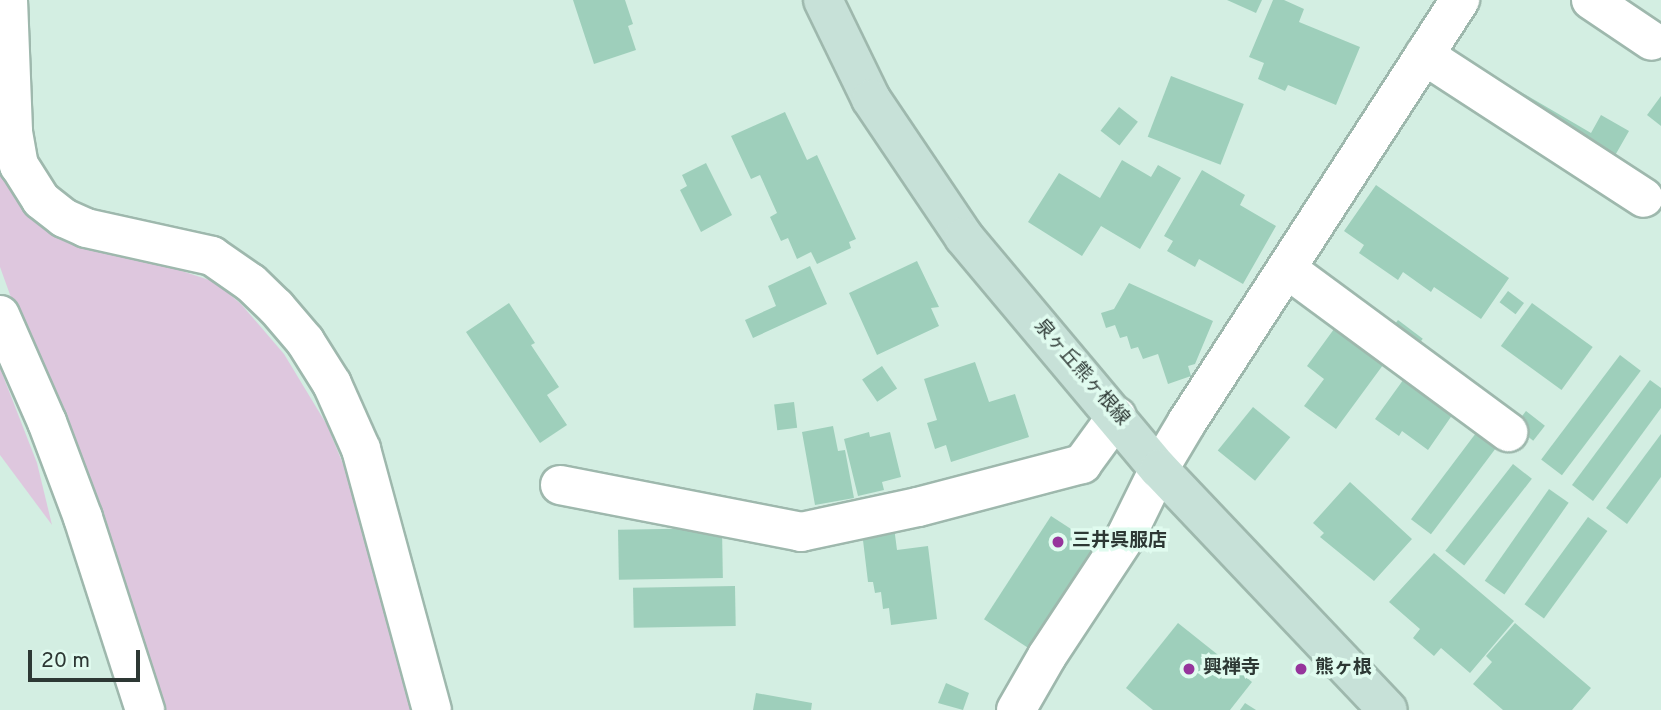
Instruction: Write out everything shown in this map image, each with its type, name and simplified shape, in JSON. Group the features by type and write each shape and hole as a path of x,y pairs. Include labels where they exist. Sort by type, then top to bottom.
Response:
{"main road":[{"name":"泉ヶ丘熊ヶ根線","path":"823,0 870,99 964,237 1117,415 1159,469 1388,710"}],"street":[{"path":"8,0 13,132 19,165 41,200 64,218 86,228 212,256 251,283 276,307 305,341 332,384 365,462 432,710"},
{"path":"1016,710 1047,656 1126,536 1159,469 1460,0"},
{"path":"1591,0 1652,41"},
{"path":"1424,55 1644,198"},
{"path":"1287,269 1508,432"},
{"path":"0,315 47,422 83,518 145,710"},
{"path":"560,485 801,532 918,507 1082,464 1117,415"}],"shaded area":[{"path":"0,110 11,175 164,265 215,282 241,304 284,354 327,425 370,530 419,710 160,710 0,267"},
{"path":"0,368 37,463 52,525 0,455"}],"building":[{"path":"573,0 625,0 633,24 628,26 636,50 594,64"},
{"path":"1227,0 1262,0 1256,13"},
{"path":"1273,0 1284,0 1304,9 1299,22 1360,47 1336,105 1288,85 1285,91 1258,79 1264,63 1249,57"},
{"path":"1171,76 1244,104 1221,165 1148,137"},
{"path":"1514,88 1591,133 1601,115 1629,131 1613,159 1509,98"},
{"path":"1661,96 1661,126 1647,115"},
{"path":"1119,107 1138,122 1119,145 1101,131"},
{"path":"785,112 807,160 817,155 856,239 849,242 851,248 817,264 811,252 797,259 788,238 781,241 770,217 777,213 760,175 751,179 731,136"},
{"path":"1122,160 1151,177 1158,165 1181,178 1140,249 1101,226 1082,256 1028,222 1059,173 1100,198"},
{"path":"706,163 732,215 701,232 680,190 687,186 682,175"},
{"path":"1202,170 1245,195 1240,205 1276,226 1243,284 1199,259 1195,267 1167,251 1173,241 1164,236"},
{"path":"1376,185 1509,278 1481,319 1434,287 1431,292 1403,272 1398,280 1359,253 1364,245 1344,231"},
{"path":"917,261 939,307 931,308 939,326 877,355 849,293"},
{"path":"810,266 827,304 753,338 745,320 776,306 768,286"},
{"path":"1129,283 1213,321 1195,364 1188,366 1191,376 1168,384 1158,354 1143,359 1138,347 1131,349 1127,336 1120,338 1115,325 1106,328 1101,313 1114,309"},
{"path":"1508,291 1524,303 1516,314 1500,302"},
{"path":"509,303 535,343 531,345 559,387 547,395 567,425 540,443 466,332"},
{"path":"1532,303 1593,347 1562,390 1501,346"},
{"path":"1398,320 1423,339 1413,351 1388,333"},
{"path":"1334,329 1383,365 1336,429 1304,406 1324,379 1307,366"},
{"path":"1620,355 1641,371 1562,475 1541,460"},
{"path":"975,362 989,402 1015,394 1029,437 951,462 946,445 935,449 927,423 937,420 924,379"},
{"path":"882,366 897,388 877,402 862,379"},
{"path":"1406,376 1455,411 1428,450 1402,431 1399,436 1375,419"},
{"path":"1650,380 1661,388 1661,408 1593,501 1572,485"},
{"path":"794,402 797,428 777,430 774,404"},
{"path":"1253,407 1290,437 1255,481 1218,451"},
{"path":"1526,411 1545,426 1533,441 1514,426"},
{"path":"833,426 838,451 845,450 854,498 815,505 802,432"},
{"path":"1479,429 1499,444 1431,534 1411,519"},
{"path":"869,432 870,437 890,432 901,477 882,482 884,490 858,496 844,439"},
{"path":"1661,434 1661,477 1627,524 1606,508"},
{"path":"1513,464 1532,479 1464,565 1445,551"},
{"path":"1350,482 1412,539 1374,581 1320,537 1324,533 1313,523"},
{"path":"1549,489 1569,503 1504,595 1485,581"},
{"path":"1051,516 1104,550 1037,653 984,619"},
{"path":"1588,517 1607,531 1544,618 1525,604"},
{"path":"894,527 897,550 928,546 937,619 891,625 889,608 883,609 881,592 875,593 873,582 868,582 862,532"},
{"path":"722,528 723,578 619,580 618,530"},
{"path":"1434,553 1514,621 1470,673 1441,648 1434,656 1413,638 1420,629 1389,602"},
{"path":"735,586 736,626 634,628 633,588"},
{"path":"1178,623 1252,682 1230,710 1153,710 1126,688"},
{"path":"1515,623 1591,688 1572,710 1503,710 1473,684 1492,662 1486,656"},
{"path":"946,683 969,693 963,710 938,703"},
{"path":"756,693 812,703 811,710 753,710"},
{"path":"1245,703 1256,710 1240,710"}],"place":[{"name":"三井呉服店","path":"1058,542"},
{"name":"興禅寺","path":"1189,669"},
{"name":"熊ヶ根","path":"1301,669"}]}
